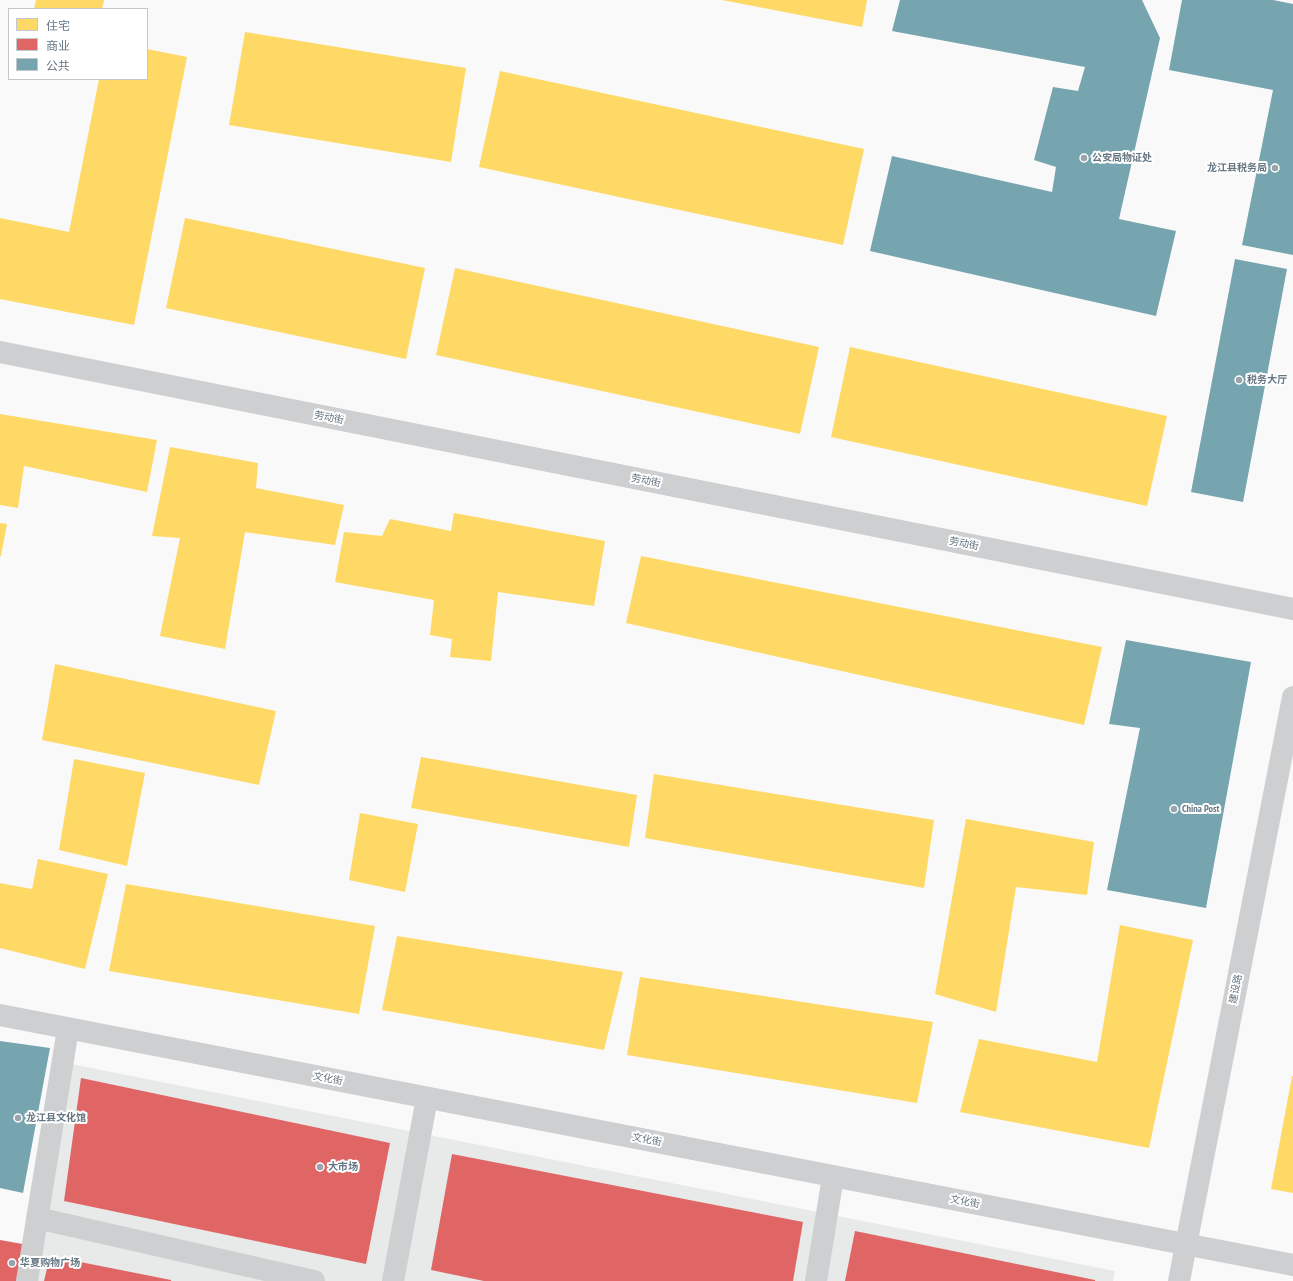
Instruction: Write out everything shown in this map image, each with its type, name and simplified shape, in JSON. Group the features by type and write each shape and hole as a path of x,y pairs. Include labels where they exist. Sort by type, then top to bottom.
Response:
{"street":[{"name":"劳动街","path":"0,352 1293,609"},
{"name":"建设路","path":"1179,1281 1293,697"},
{"name":"文化街","path":"0,1015 1293,1266"},
{"path":"27,1281 68,1029"},
{"path":"393,1281 427,1098"},
{"path":"816,1281 834,1177"},
{"path":"38,1218 314,1281"}],"shaded area":[{"name":"大市场","path":"66,1063 1115,1271 1113,1281 31,1281"}],"building: 住宅":[{"path":"36,0 104,0 102,8 34,8"},
{"path":"722,0 867,0 862,27"},
{"path":"245,32 466,68 451,162 229,125"},
{"path":"148,49 187,57 134,325 0,299 0,218 69,232 99,80 148,80"},
{"path":"500,71 864,149 843,245 479,167"},
{"path":"185,218 425,268 406,359 166,308"},
{"path":"455,268 819,347 800,434 436,355"},
{"path":"850,347 1167,416 1147,506 831,437"},
{"path":"0,414 157,440 147,492 24,466 18,508 0,505"},
{"path":"170,447 258,463 256,488 344,505 335,545 245,532 225,649 160,636 180,538 152,536"},
{"path":"454,513 605,541 594,606 498,592 491,661 450,657 452,639 430,635 434,600 335,582 344,532 382,536 390,519 451,531"},
{"path":"0,523 7,524 1,556 0,556"},
{"path":"641,556 1102,647 1084,725 626,623"},
{"path":"55,664 276,711 259,785 42,740"},
{"path":"421,757 637,795 629,847 411,808"},
{"path":"74,759 145,773 127,866 59,850"},
{"path":"654,774 934,820 924,888 645,838"},
{"path":"360,813 418,824 405,892 349,880"},
{"path":"966,819 1094,842 1087,895 1016,887 996,1012 935,994"},
{"path":"38,859 108,874 85,969 0,948 0,883 32,889"},
{"path":"126,884 375,926 359,1014 109,971"},
{"path":"1120,925 1193,940 1149,1148 960,1112 979,1039 1097,1062"},
{"path":"397,936 623,972 604,1050 382,1010"},
{"path":"640,977 933,1022 917,1103 627,1055"},
{"path":"1293,1076 1293,1193 1271,1189"}],"building: 商业":[{"path":"81,1078 390,1143 366,1264 64,1201"},
{"path":"452,1154 803,1222 793,1281 484,1281 431,1270"},
{"path":"855,1231 1095,1280 1095,1281 845,1281"},
{"name":"华夏购物广场","path":"0,1240 28,1245 21,1281 0,1281"},
{"path":"50,1256 171,1280 171,1281 44,1281"}],"building: 公共":[{"name":"公安局物证处","path":"900,0 1142,0 1160,38 1119,219 1176,231 1156,316 870,251 892,156 1052,192 1056,167 1034,160 1053,87 1078,91 1085,67 892,31"},
{"name":"龙江县税务局","path":"1182,0 1273,0 1293,4 1293,255 1242,245 1273,90 1169,70"},
{"name":"税务大厅","path":"1235,259 1287,269 1243,502 1191,492"},
{"name":"China Post","path":"1126,640 1251,662 1206,908 1107,890 1140,728 1109,724"},
{"name":"龙江县文化馆","path":"0,1041 50,1048 23,1193 0,1188"}],"place":[{"name":"公安局物证处","path":"1084,158"},
{"name":"龙江县税务局","path":"1275,168"},
{"name":"税务大厅","path":"1239,380"},
{"name":"China Post","path":"1174,809"},
{"name":"龙江县文化馆","path":"18,1118"},
{"name":"大市场","path":"320,1167"},
{"name":"华夏购物广场","path":"12,1263"}]}
